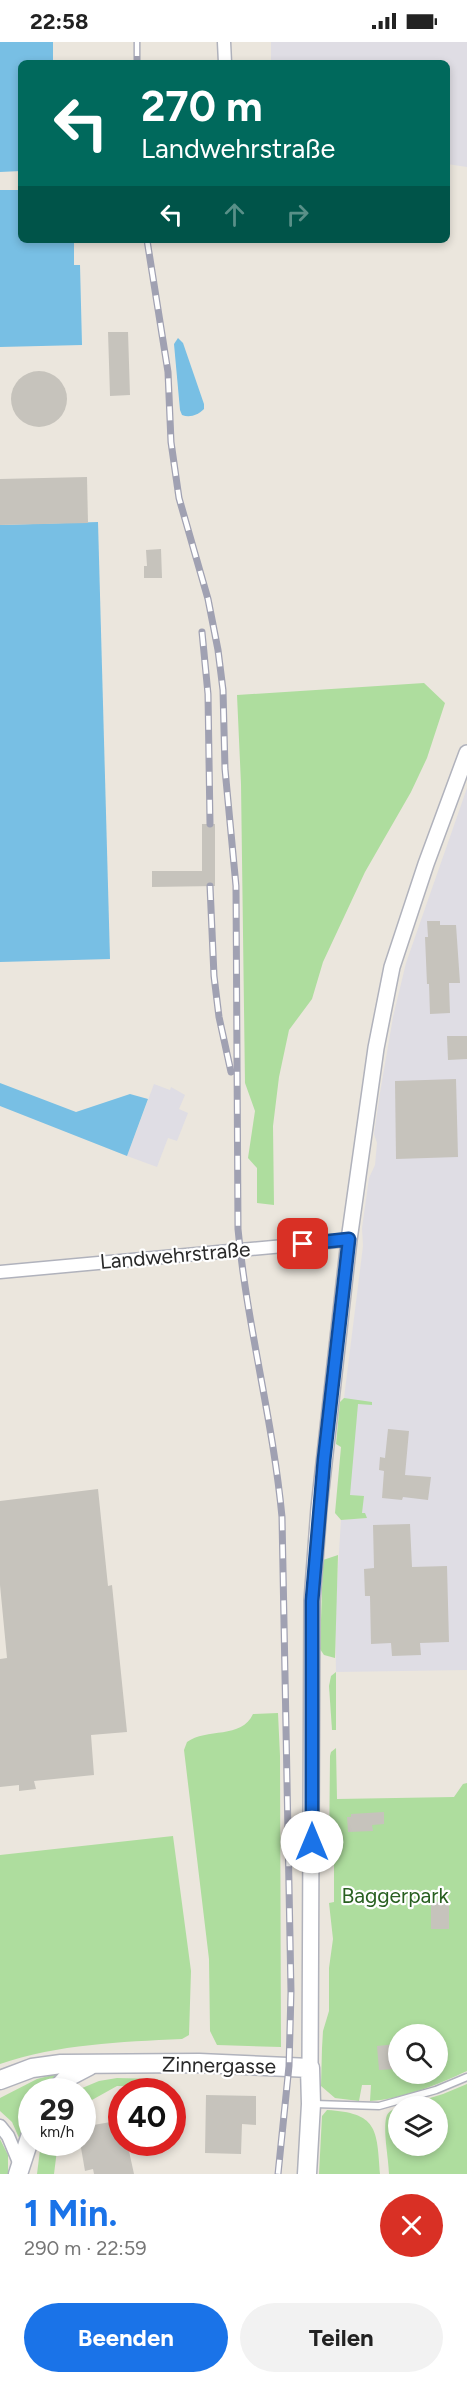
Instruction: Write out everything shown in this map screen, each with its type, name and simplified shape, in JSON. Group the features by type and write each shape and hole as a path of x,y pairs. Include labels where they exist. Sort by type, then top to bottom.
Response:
{"main road":[{"name":"Zinnergasse","path":"0,2080 32,2068 61,2064 199,2063 310,2067"},
{"name":"Zinnergasse","path":"67,2078 92,2065"},
{"path":"307,2174 311,2104 310,2067"},
{"path":"21,2172 25,2156"}],"street":[{"path":"224,42 225,60"},
{"path":"310,2067 312,1601 325,1448 349,1239 376,1048 392,967 426,864 467,753"},
{"name":"Landwehrstraße","path":"0,1272 349,1239"},
{"path":"0,2126 8,2136 21,2172"}],"lane":[{"path":"311,2104 380,2106 425,2094 467,2077"}],"shaded area":[{"path":"271,42 467,42 467,167 450,164 450,60 271,60"},
{"path":"467,788 467,1670 336,1672 335,1615 341,1520 366,1518 350,1495 341,1446 344,1398 363,1246 362,1228 369,1178 375,1165 377,1143 374,1134 380,1093 393,1017 406,963"},
{"path":"154,1084 170,1090 171,1087 185,1095 179,1109 188,1113 177,1141 168,1138 157,1167 127,1156"}],"green space":[{"path":"424,683 445,703 427,758 411,792 365,872 323,962 312,999 289,1030 279,1077 273,1126 274,1205 257,1203 257,1168 248,1158 255,1111 245,1083 241,784 237,695"},
{"path":"344,1398 372,1402 372,1405 358,1404 350,1495 364,1496 362,1513 365,1513 367,1518 341,1520 335,1513 341,1447 336,1444 340,1402"},
{"path":"338,1555 335,1658 324,1655 320,1649 323,1560"},
{"path":"336,1672 336,1730 332,1730 329,1686 331,1676"},
{"path":"278,1713 281,2047 217,2045 210,2031 209,1959 184,1750 187,1742 195,1738 241,1727 253,1714"},
{"name":"Baggerpark","path":"336,1748 337,1799 454,1797 463,1784 467,1783 467,2071 448,2079 448,2024 388,2024 388,2084 436,2084 399,2096 388,2096 388,2099 382,2100 370,2101 371,2085 362,2085 359,2101 335,2098 321,2086 323,2031 329,2011 329,1968 333,1939 329,1903 334,1902 334,1857 329,1856 330,1756"},
{"path":"173,1836 191,1971 189,2035 182,2039 67,2048 0,2064 0,1855"},
{"path":"64,2072 57,2078 41,2078"},
{"path":"108,2080 108,2091 96,2098 96,2082"},
{"path":"467,2084 467,2174 389,2174 385,2127 388,2113 388,2156 448,2156 448,2096 436,2096"},
{"path":"18,2089 18,2136 12,2122 0,2111 0,2098"},
{"path":"327,2110 356,2115 365,2119 371,2126 375,2134 380,2174 319,2174 322,2116"},
{"path":"0,2139 8,2155 8,2174 0,2174"},
{"path":"39,2156 56,2156 54,2174 37,2174"}],"water":[{"path":"0,42 53,42 53,60 18,60 18,171 0,172"},
{"path":"0,190 18,190 18,243 74,243 74,265 80,265 82,345 0,347"},
{"path":"178,338 183,343 204,404 204,409 191,416 182,415 180,410 174,344"},
{"path":"98,522 110,959 0,962 0,525"},
{"path":"0,1083 76,1112 130,1094 148,1099 127,1156 0,1106"}],"building":[{"path":"108,332 128,332 130,395 110,396"},
{"path":"33,371 45,371 55,375 63,383 67,399 63,415 55,423 45,427 33,427 23,423 15,415 11,405 11,393 15,383 23,375"},
{"path":"87,477 88,523 0,525 0,479"},
{"path":"161,549 162,578 144,578 144,566 147,566 146,550"},
{"path":"202,824 215,824 215,886 152,887 152,871 202,871"},
{"path":"427,921 440,921 440,925 456,925 460,983 449,983 450,1013 430,1014 425,937 428,937"},
{"path":"447,1036 467,1036 467,1059 448,1060"},
{"path":"456,1079 458,1157 396,1159 395,1081"},
{"path":"388,1429 409,1431 405,1475 431,1477 428,1500 403,1497 402,1500 382,1498 384,1471 379,1470 380,1457 385,1458"},
{"path":"98,1489 108,1586 112,1585 127,1732 91,1735 94,1775 34,1781 36,1789 19,1791 19,1785 0,1787 0,1659 7,1658 0,1585 0,1501"},
{"path":"410,1524 412,1567 447,1566 449,1642 420,1643 421,1655 392,1656 391,1643 371,1644 370,1596 365,1596 364,1569 374,1568 373,1525"},
{"path":"384,1812 384,1824 372,1825 373,1831 348,1832 347,1817 351,1817 351,1814"},
{"path":"431,1902 449,1902 449,1929 431,1929"},
{"path":"388,2045 388,2069 379,2070 377,2046"},
{"path":"206,2095 256,2096 256,2125 242,2124 241,2154 205,2153"},
{"path":"108,2122 108,2156 130,2156 134,2174 94,2174 93,2169 85,2171 82,2156 96,2156 96,2125"}],"railway":[{"path":"137,42 137,60"},
{"path":"147,243 168,372 171,442 179,498 208,599 223,690 225,769 236,886 238,1229 247,1301 273,1445 282,1517 291,1992 289,2066 278,2174"},
{"path":"202,632 208,694 210,824"},
{"path":"210,886 214,976 219,1017 231,1072"}],"route":[{"path":"303,1244 349,1239 319,1508 312,1601 312,1842"}]}
